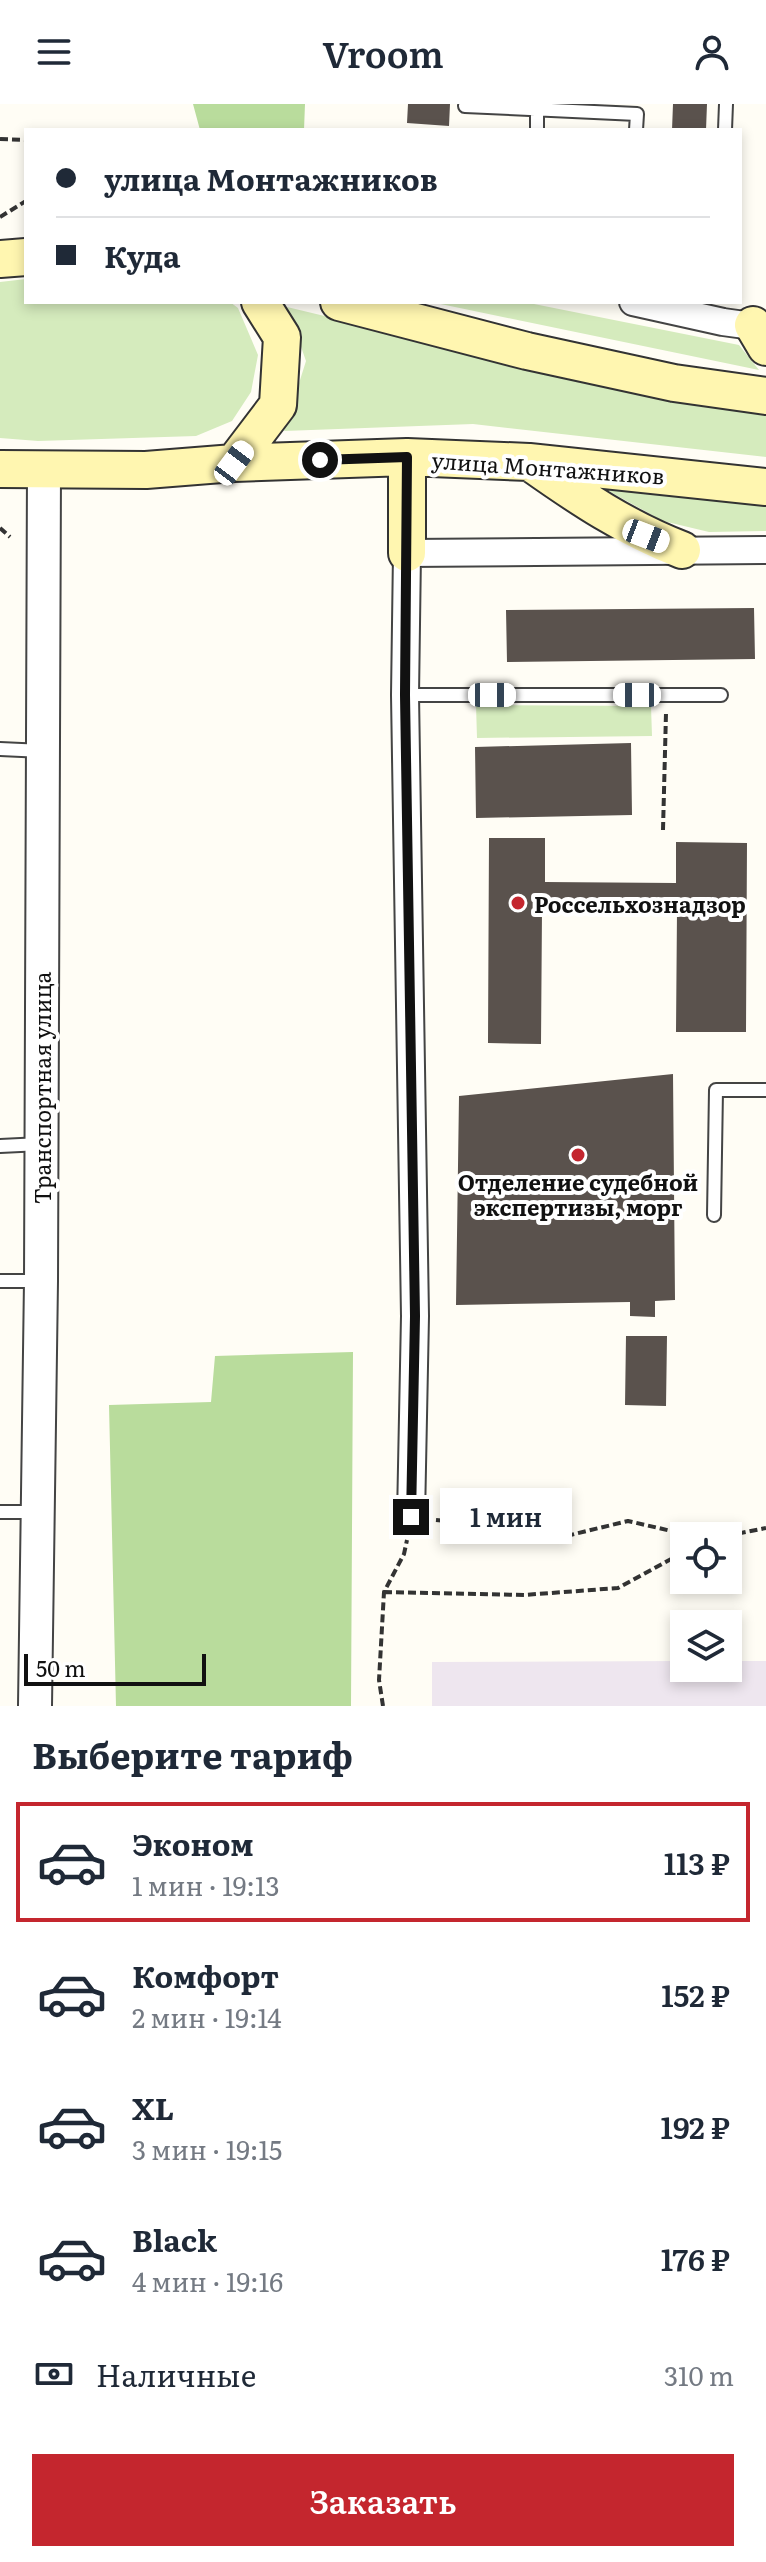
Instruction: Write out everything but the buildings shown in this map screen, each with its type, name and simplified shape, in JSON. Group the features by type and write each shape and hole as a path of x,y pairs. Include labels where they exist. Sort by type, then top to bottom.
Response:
{"main road":[{"path":"0,259 24,257"},
{"path":"234,463 278,405 282,337 261,304"},
{"path":"347,304 527,351 674,383 766,396"},
{"path":"407,457 407,553"},
{"name":"улица Монтажников","path":"0,469 146,470 234,463 407,457 529,462 766,487"},
{"path":"529,462 590,505 646,536 682,550"}],"street":[{"path":"644,304 746,327"},
{"name":"Транспортная улица","path":"35,1706 41,1281 44,470"},
{"path":"411,1517 415,1316 405,695 407,553 766,550"}],"lane":[{"path":"725,128 726,104"},
{"path":"465,106 637,114 636,128"},
{"path":"405,695 721,695"},
{"path":"0,749 43,751"},
{"path":"714,1215 716,1090 766,1090"},
{"path":"0,1146 41,1144"},
{"path":"0,1281 41,1281"},
{"path":"0,1512 38,1512"}],"path":[{"path":"0,139 24,140"},
{"path":"0,217 24,202"},
{"path":"0,528 10,537"},
{"path":"663,830 666,695"},
{"path":"383,1706 379,1680 384,1592 404,1554 411,1517 487,1525 558,1538 628,1521 670,1531"},
{"path":"742,1533 766,1528"},
{"path":"384,1592 524,1595 618,1588 670,1560"}],"shaded area":[{"path":"670,1661 670,1682 742,1682 742,1661 766,1661 766,1706 432,1706 432,1662"}],"green space":[{"path":"193,104 305,104 304,128 199,128"},
{"path":"24,279 24,304 233,304 238,308 258,355 251,392 232,421 196,436 38,441 0,438 0,282"},
{"path":"441,304 534,304 739,345 759,370"},
{"path":"287,307 625,388 766,412 766,457 473,424 284,431 306,361"},
{"path":"594,483 766,506 766,531 709,532 663,521"},
{"path":"476,705 651,706 652,736 477,738"},
{"path":"353,1352 351,1706 116,1706 109,1405 211,1402 215,1356"}],"place":[{"name":"Россельхознадзор","path":"518,903"},
{"name":"Отделение судебной экспертизы, морг","path":"578,1155"}],"route":[{"path":"320,460 407,457 405,695 415,1316 411,1517"}]}
